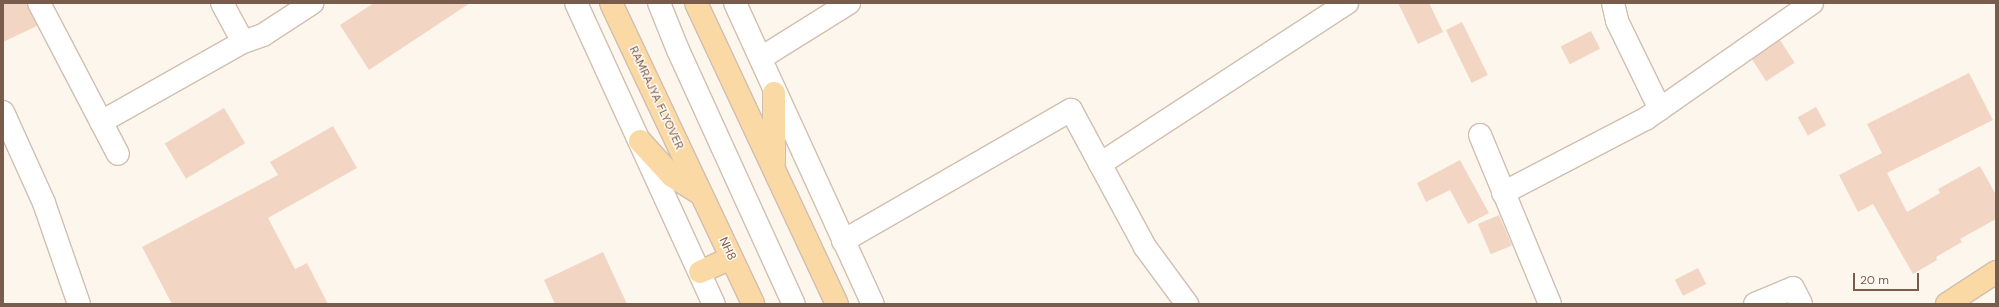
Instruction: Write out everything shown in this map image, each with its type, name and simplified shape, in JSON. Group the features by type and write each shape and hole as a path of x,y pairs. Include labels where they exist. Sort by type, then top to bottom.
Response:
{"main road":[{"name":"RAMRAJYA FLYOVER","path":"611,3 701,194"},
{"path":"696,3 837,304"},
{"path":"774,93 774,169"},
{"path":"640,141 672,176 701,194"},
{"name":"NH8","path":"701,194 753,304"},
{"path":"700,272 731,258"},
{"path":"1947,304 1996,272"}],"street":[{"path":"39,3 118,154"},
{"path":"222,3 243,42"},
{"path":"101,122 243,42 263,35 312,3"},
{"path":"576,3 714,304"},
{"path":"650,3 678,50"},
{"path":"659,3 678,50 794,304"},
{"path":"735,3 761,58 774,93 872,304"},
{"path":"761,58 849,3"},
{"path":"1100,164 1347,3"},
{"path":"1613,3 1616,21 1660,109"},
{"path":"1503,193 1647,118 1812,3"},
{"path":"843,241 1071,110 1145,247 1187,304"},
{"path":"3,112 44,203 79,304"},
{"path":"1480,135 1550,304"},
{"path":"1755,304 1793,288 1801,304"}],"building":[{"path":"3,3 27,3 37,26 3,42"},
{"path":"374,3 470,3 369,70 340,25"},
{"path":"1398,3 1429,3 1443,32 1418,44"},
{"path":"1462,22 1488,75 1472,83 1446,30"},
{"path":"1591,31 1600,49 1570,64 1561,46"},
{"path":"1780,40 1795,63 1766,81 1751,59"},
{"path":"1969,73 1993,120 1887,173 1907,212 1940,193 1938,189 1980,166 1996,195 1996,219 1960,239 1962,242 1936,257 1937,260 1913,274 1873,204 1858,212 1839,175 1882,153 1867,124"},
{"path":"1816,107 1826,125 1808,136 1798,117"},
{"path":"224,108 245,143 186,179 165,144"},
{"path":"333,126 357,168 268,218 295,269 307,263 328,304 172,304 142,247 278,175 270,162"},
{"path":"1460,160 1489,213 1468,224 1450,190 1426,202 1417,183"},
{"path":"1499,215 1512,245 1491,254 1478,224"},
{"path":"603,252 627,304 555,304 544,280"},
{"path":"1698,268 1706,284 1683,296 1675,280"}]}
